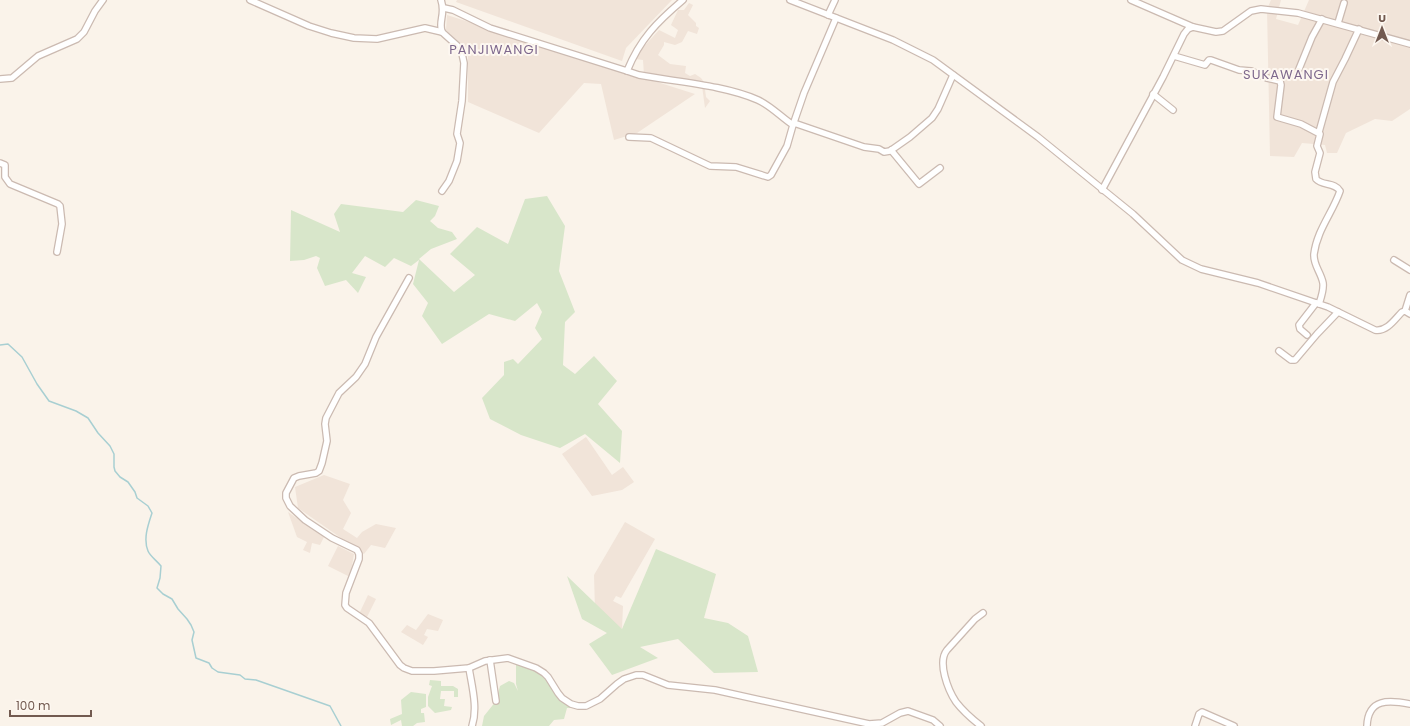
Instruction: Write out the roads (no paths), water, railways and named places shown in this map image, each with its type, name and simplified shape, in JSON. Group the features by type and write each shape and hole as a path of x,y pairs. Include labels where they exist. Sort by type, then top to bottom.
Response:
{"street":[{"path":"0,79 12,78 38,56 77,39 84,32 95,11 103,0"},
{"path":"250,0 331,34 354,38 377,39 425,28 442,32 461,48 464,67 462,101 457,134 460,143 457,161 449,182 442,191"},
{"path":"441,0 444,8 441,24 442,32"},
{"path":"627,71 638,47 651,30 662,17 683,0"},
{"path":"790,0 893,40 933,60 1038,137 1133,214 1182,260 1193,266 1258,283 1318,304 1338,312 1369,328 1379,331 1383,330 1402,312 1407,313 1410,296"},
{"path":"828,15 835,0"},
{"path":"1131,0 1193,27 1216,32 1223,31 1251,11 1257,9 1284,11 1322,19 1410,44"},
{"path":"1338,23 1344,3"},
{"path":"444,8 453,10 490,28 640,75 720,89 751,98 768,106 793,124 864,147 879,149 884,152 891,150 910,137 932,118 938,109 953,75"},
{"path":"629,137 651,138 710,166 736,167 768,178 787,146 804,93 836,18"},
{"path":"1299,69 1312,37 1322,19"},
{"path":"1102,190 1174,56 1184,34 1188,29 1193,27"},
{"path":"1307,335 1300,329 1299,326 1318,304 1323,290 1323,284 1314,262 1315,250 1324,223 1340,191 1336,186 1320,183 1316,179 1320,153 1317,146 1320,137 1319,132 1333,82 1358,29"},
{"path":"1174,56 1205,65 1209,60 1211,60 1239,70 1251,70 1267,78 1280,81 1281,85 1276,117 1301,124 1319,132"},
{"path":"1153,94 1174,110"},
{"path":"891,150 919,184 940,168"},
{"path":"0,163 5,165 6,177 10,184 60,206 62,224 57,252"},
{"path":"1394,260 1410,270"},
{"path":"409,278 376,337 365,364 356,377 343,388 326,418 325,424 327,441 319,471 294,478 286,493 286,498 290,506 310,524 332,538 357,550 359,559 346,593 345,605 351,612 369,623 400,665 408,670 417,672 469,668 490,660 508,658 536,668 548,677 562,698 578,706 586,706 596,701 624,679 636,675 643,675 668,685 715,690 869,724 882,723 900,713 908,711 933,720 940,726"},
{"path":"1279,351 1291,360 1295,360 1338,312"},
{"path":"981,726 956,702 945,679 943,654 975,619 983,613"},
{"path":"490,660 496,701"},
{"path":"469,668 474,699 474,717 472,726"},
{"path":"1367,726 1371,712 1379,703 1388,702 1410,704"},
{"path":"1195,726 1199,714 1202,712 1234,726"}],"waterway":[{"path":"0,345 8,344 22,357 37,384 49,401 76,411 88,418 98,433 110,446 114,454 115,471 120,477 128,482 137,498 148,506 152,513 146,542 150,555 161,566 157,588 163,594 172,599 191,625 194,632 192,640 196,658 209,663 212,668 218,672 240,675 245,679 256,680 330,706 341,726"}],"district":[{"name":"PANJIWANGI","path":"494,49"},
{"name":"SUKAWANGI","path":"1286,74"}]}
